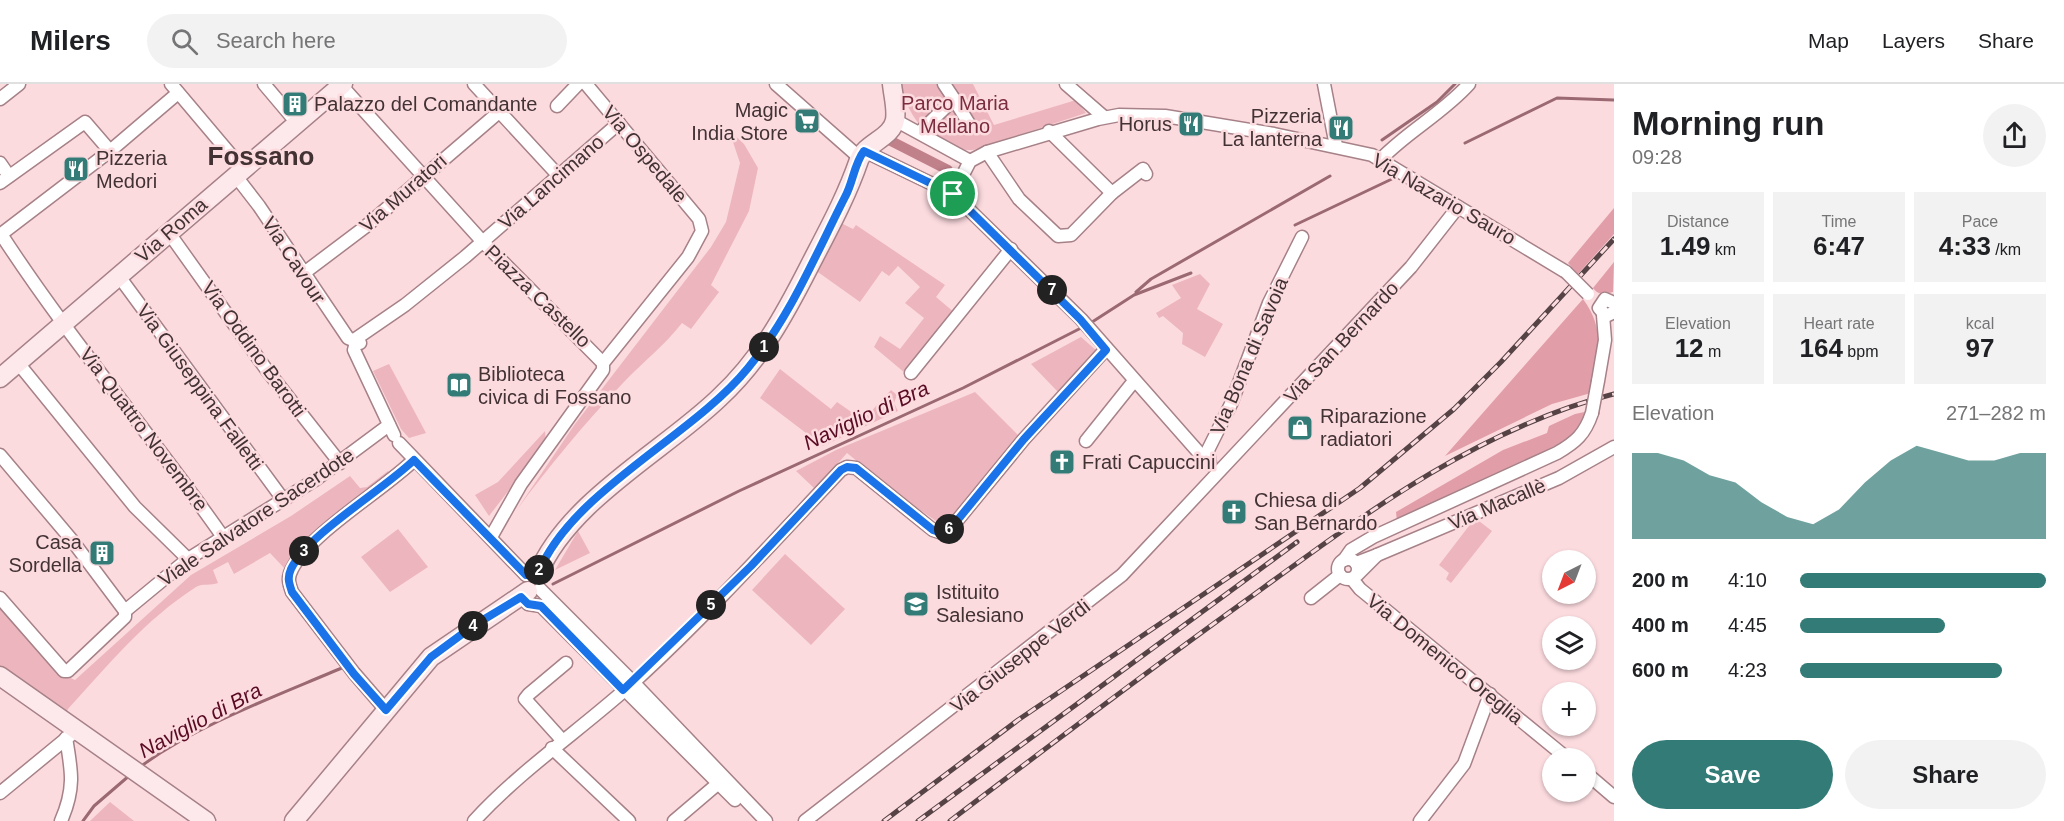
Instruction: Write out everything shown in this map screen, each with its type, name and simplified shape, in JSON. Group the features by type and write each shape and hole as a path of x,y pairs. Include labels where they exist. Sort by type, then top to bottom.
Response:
{"street":[{"path":"0,99 19,84"},
{"path":"264,84 297,123"},
{"path":"341,84 482,241"},
{"name":"Via Roma","path":"0,378 341,84"},
{"path":"474,84 557,174"},
{"path":"557,106 578,84"},
{"name":"Via Ospedale","path":"586,84 702,226 700,237 688,257 603,363"},
{"path":"776,84 862,154 953,194 1011,249 1086,326 1219,473"},
{"path":"294,821 431,657 531,585 568,527 627,472 719,399 747,369 775,332 796,295 849,191 862,154 889,131 895,120 892,84"},
{"path":"944,84 971,127"},
{"path":"1066,84 1104,117"},
{"path":"1324,84 1336,146"},
{"path":"1381,159 1401,138 1451,104 1469,84"},
{"path":"1,234 110,152 175,89"},
{"name":"Via Cavour","path":"175,89 238,171 348,338 358,341"},
{"path":"922,130 954,99"},
{"name":"Via Muratori","path":"304,273 365,227 499,112"},
{"name":"Via Nazario Sauro","path":"970,161 987,152 1049,131 1104,117 1126,115 1164,116 1336,146 1381,159 1566,272 1606,310"},
{"path":"895,120 970,161 953,194"},
{"path":"0,163 5,180 85,122 110,152"},
{"name":"Via Lancimano","path":"482,241 557,174 619,123"},
{"path":"1049,131 1112,193"},
{"path":"987,152 1019,199 1058,236 1071,235 1112,193 1143,169 1146,174"},
{"name":"Via San Bernardo","path":"1219,473 1411,267 1458,207"},
{"name":"Via Oddino Barotti","path":"169,233 266,369 340,463"},
{"name":"Via Quattro Novembre","path":"1,234 29,277 177,471 223,537"},
{"name":"Via Bona di Savoia","path":"1208,463 1208,450 1231,404 1269,303 1302,237"},
{"name":"Piazza Castello","path":"358,341 482,241 603,363"},
{"path":"911,373 1011,249"},
{"name":"Via Giuseppina Falletti","path":"118,275 282,498"},
{"path":"1311,598 1340,575 1338,568 1352,569 1351,550 1373,537 1557,453 1578,441 1586,430 1592,412 1598,381 1605,340 1605,299 1614,303"},
{"path":"358,341 354,350 394,434 414,460 491,537 531,585 628,686 721,781 765,821"},
{"path":"474,821 499,793 628,686 751,566 841,470 847,467 856,468 933,530 942,533 951,528 1024,439 1106,350"},
{"path":"18,363 135,507 188,559"},
{"path":"491,537 520,484 603,370 603,363"},
{"path":"1086,441 1134,381"},
{"name":"Viale Salvatore Sacerdote","path":"0,598 64,672 68,671 125,617 124,610 188,559 282,498 394,434"},
{"name":"Via Macallè","path":"1352,569 1377,555 1559,478 1614,447"},
{"path":"0,455 71,539 124,610"},
{"path":"386,710 354,674 292,592 288,581 291,571 309,546 414,460"},
{"name":"Via Giuseppe Verdi","path":"805,821 1122,575 1219,473"},
{"name":"Via Domenico Oreglia","path":"1352,569 1360,589 1555,748"},
{"path":"531,585 528,604 541,606 628,686"},
{"path":"566,663 529,693 525,699 557,744 629,821"},
{"path":"0,676 72,734 138,771 206,821"},
{"path":"1420,821 1464,764 1490,694"},
{"path":"0,793 72,734"},
{"path":"61,821 70,801 73,778 72,734"},
{"path":"721,781 735,801"},
{"path":"675,821 721,781"},
{"path":"1596,782 1614,797"}],"green space":[{"name":"Parco Maria Mellano","path":"900,84 973,84 994,125 1076,100 1086,113 973,150 959,149 946,145 925,131 910,109"},
{"path":"729,130 744,144 758,168 749,211 711,285 719,292 691,329 682,323 609,398 554,461 516,511 575,424 711,247 726,222 740,163"},
{"path":"841,223 853,229 856,225 945,285 936,297 955,313 905,373 874,347 880,336 900,349 924,318 905,303 920,287 898,266 889,276 882,271 860,302 815,270"},
{"path":"1200,274 1210,284 1197,309 1223,324 1205,357 1182,344 1183,333 1163,316 1159,318 1156,313 1181,298 1172,285"},
{"path":"1081,337 1098,352 1060,394 1031,364"},
{"path":"389,364 426,433 409,438 401,429 373,371"},
{"path":"780,369 831,409 837,402 863,420 891,390 897,395 894,403 898,411 823,446 760,398"},
{"path":"975,392 1020,437 946,524 939,523 897,494 847,453 815,489 796,471 836,450"},
{"path":"545,431 546,442 489,516 475,495 498,482"},
{"path":"388,471 390,476 303,544 286,570 270,553 234,574 228,562 213,570 218,583 196,587 161,613 113,660 66,714 0,670 0,608 64,675 75,680 191,575 291,516 350,476 360,488 367,487"},
{"path":"1475,518 1492,531 1451,583 1446,579 1449,573 1439,565"},
{"path":"398,529 428,567 390,592 361,557"},
{"path":"578,531 590,553 555,570"},
{"path":"785,554 845,609 811,645 752,590"},
{"path":"110,802 134,821 90,821"}],"shaded area":[{"path":"1614,208 1614,234 1578,274 1568,263"},
{"path":"1614,262 1613,292 1604,294 1597,292 1593,288"},
{"path":"1583,299 1598,333 1591,393 1552,404 1445,456"},
{"path":"1589,411 1580,434 1397,522 1396,512 1503,450 1547,433 1549,426 1575,414"}],"waterway":[{"path":"1382,140 1437,102 1455,84"},
{"name":"Naviglio di Bra","path":"1465,143 1557,98 1614,100"},
{"path":"889,140 948,170"},
{"path":"1136,292 1151,279 1330,176"},
{"name":"Naviglio di Bra","path":"1295,225 1394,178"},
{"name":"Naviglio di Bra","path":"1089,324 1134,295 1191,273"},
{"name":"Naviglio di Bra","path":"553,584 739,491 963,388 1083,327"},
{"name":"Naviglio di Bra","path":"140,767 212,724 344,667"},
{"name":"Naviglio di Bra","path":"83,821 94,806 130,775"}],"railway":[{"path":"884,821 1018,720 1360,488 1454,409 1501,362 1614,239"},
{"path":"950,821 1176,651 1380,505 1469,451 1564,409 1614,394"},
{"path":"918,821 1297,542"}],"place":[{"name":"Palazzo del Comandante","path":"295,104"},
{"name":"Magic India Store","path":"807,121"},
{"name":"Horus","path":"1191,124"},
{"name":"Pizzeria La lanterna","path":"1341,128"},
{"name":"Pizzeria Medori","path":"76,169"},
{"name":"Biblioteca civica di Fossano","path":"459,385"},
{"name":"Riparazione radiatori","path":"1300,428"},
{"name":"Frati Capuccini","path":"1062,462"},
{"name":"Chiesa di San Bernardo","path":"1234,512"},
{"name":"Casa Sordella","path":"102,553"},
{"name":"Istituito Salesiano","path":"916,604"}],"district":[{"name":"Fossano","path":"261,156"}],"route":[{"path":"864,151 953,194 1080,319 1106,350 1024,439 951,528 942,533 933,530 856,468 847,467 841,470 751,566 623,690 541,606 528,604 521,597 449,642 431,657 386,710 354,674 292,592 288,581 291,571 304,550 414,460 526,575 538,574 548,555 573,521 627,472 719,399 747,369 775,332 796,295 849,191 864,151"}]}
